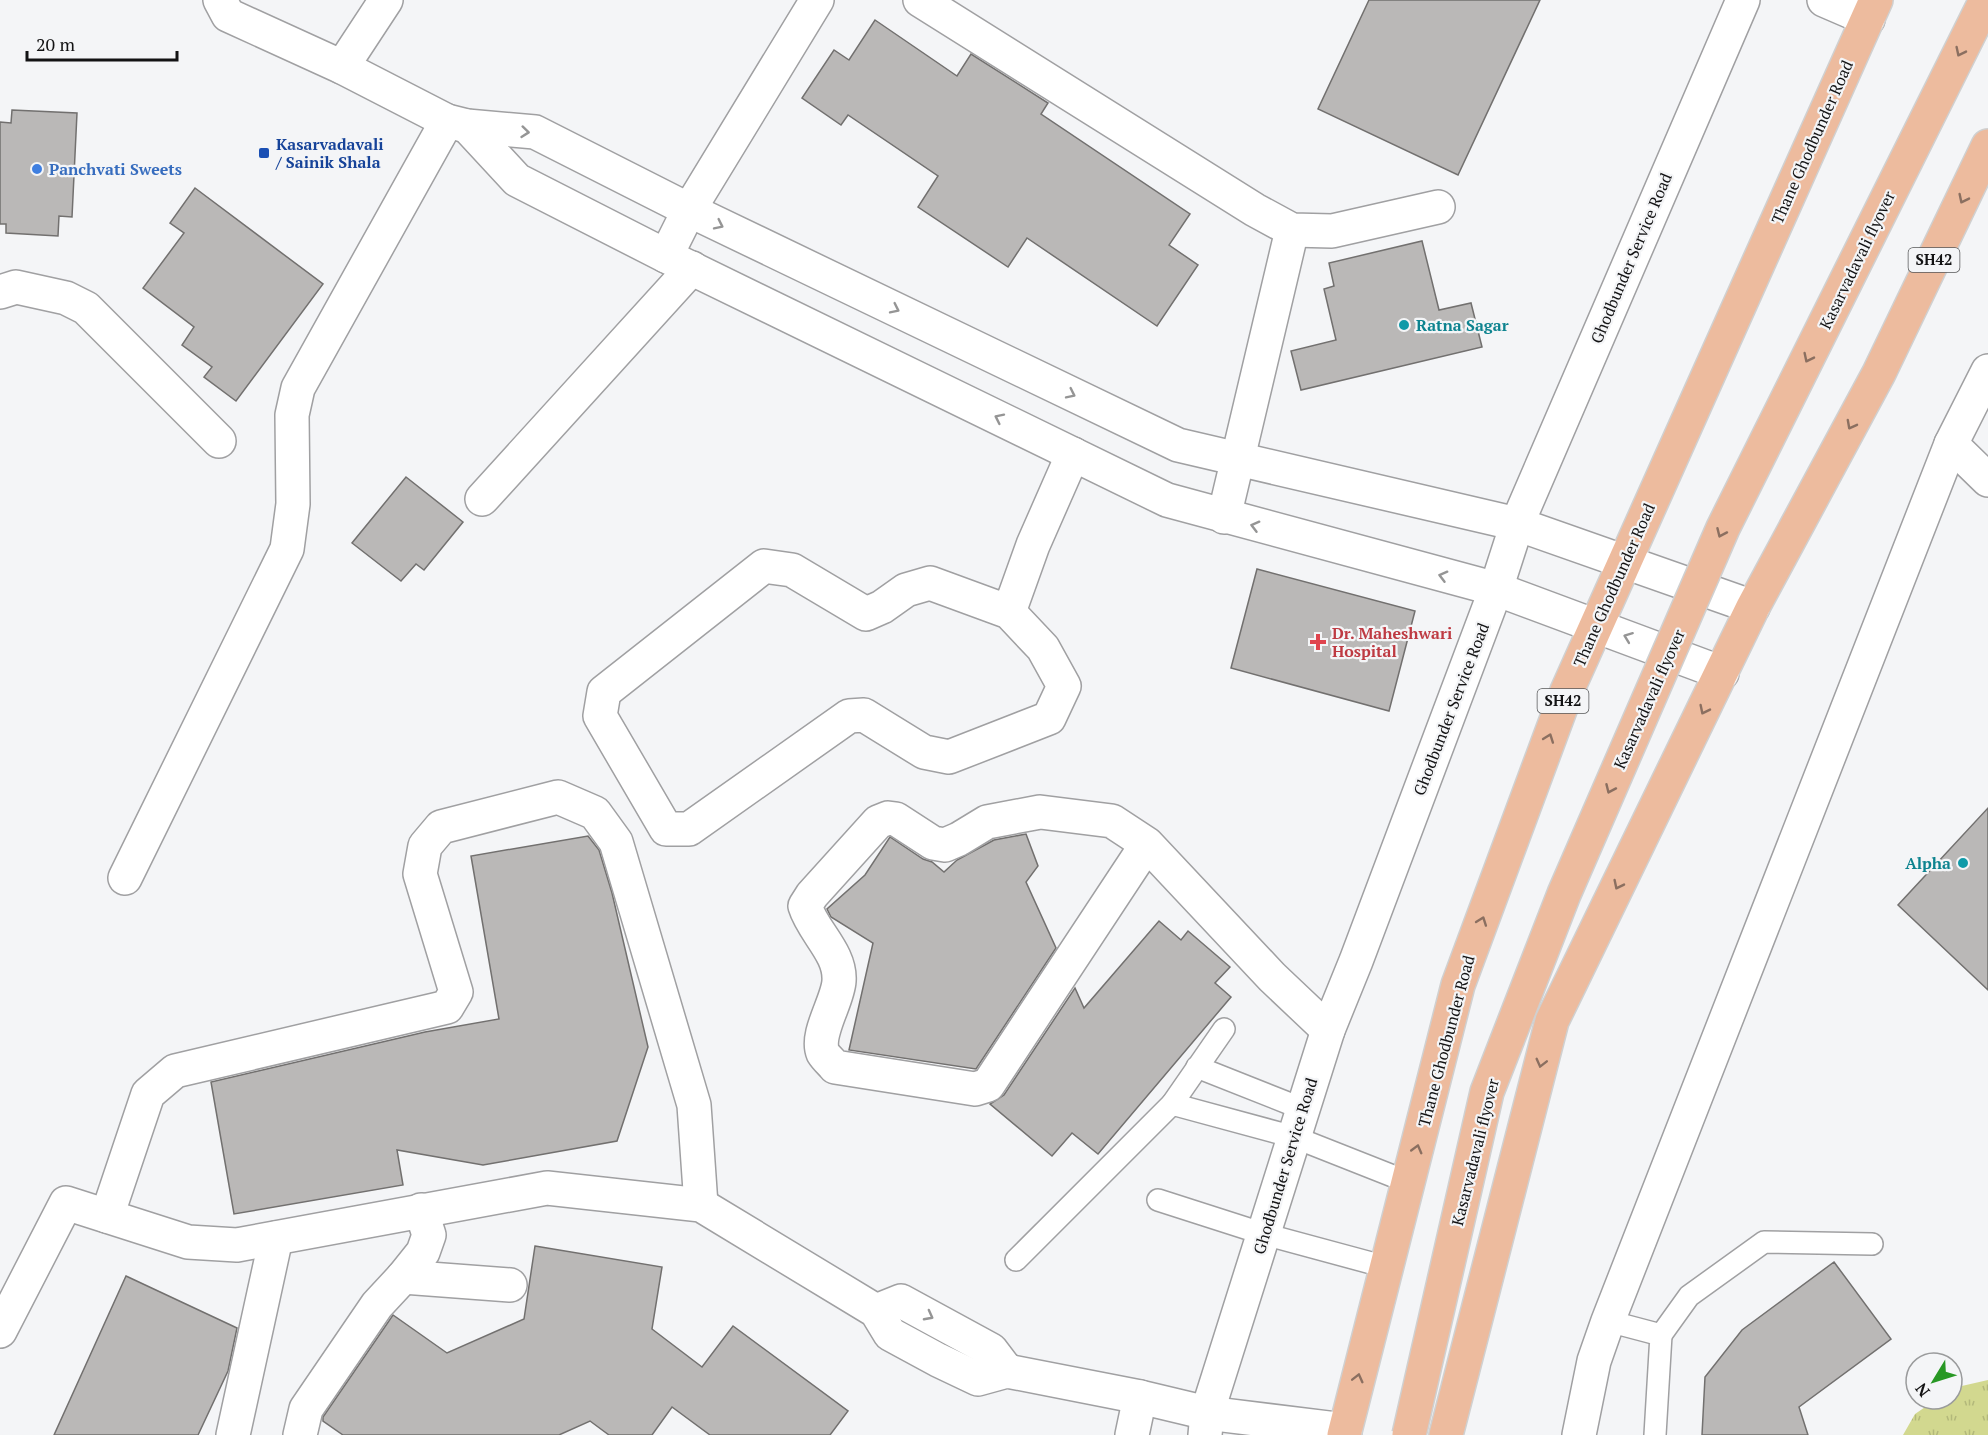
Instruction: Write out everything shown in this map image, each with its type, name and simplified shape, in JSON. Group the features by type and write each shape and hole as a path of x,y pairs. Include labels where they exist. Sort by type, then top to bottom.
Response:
{"main road":[{"name":"Kasarvadavali flyover","path":"1409,1435 1487,1092 1564,894 1723,528 1986,0"},
{"name":"Thane Ghodbunder Road","path":"1344,1433 1458,985 1567,691 1872,9"},
{"name":"SH42","path":"1446,1435 1552,1021 1753,607 1879,374 1988,146"}],"street":[{"path":"342,68 386,0"},
{"path":"482,499 679,262 689,210 817,0"},
{"path":"920,0 1255,210 1292,230 1332,231 1438,207"},
{"name":"Ghodbunder Service Road","path":"1206,1424 1328,1030 1496,590 1517,524 1743,0"},
{"path":"1824,0 1872,9"},
{"path":"217,5 457,124 517,180 679,262 1167,500 1496,590 1722,673"},
{"path":"457,124 535,132 689,210 1178,445 1517,524 1753,607"},
{"path":"124,878 287,549 293,504 292,415 298,388 457,124"},
{"path":"1224,517 1292,230"},
{"path":"0,292 16,287 66,298 86,308 219,441"},
{"path":"1579,1435 1594,1361 1608,1321 1951,444 1984,392"},
{"path":"1951,444 1988,480"},
{"path":"1009,612 1033,545 1073,454"},
{"path":"764,566 792,570 866,615 906,590 930,583 1009,612 1043,648 1064,686 1049,718 949,757 924,752 864,715 849,717 690,829 666,829 600,716 604,692 764,566"},
{"path":"108,1216 148,1094 175,1071 447,1007 456,992 420,874 425,846 441,827 558,797 595,813 616,842 694,1105 701,1205"},
{"path":"1147,844 988,1085 975,1089 836,1067 823,1053 822,1039 839,983 839,971 835,957 809,918 805,906 878,822 888,818 896,819 933,843 945,845 987,822 1040,812 1112,821 1147,844 1272,977 1328,1030"},
{"path":"0,1331 66,1203 188,1242 237,1245 547,1188 701,1205 876,1311 890,1334 978,1379 1007,1371 1140,1397 1206,1424 1344,1433"},
{"path":"300,1435 306,1409 377,1305 423,1252 429,1235 421,1210"},
{"path":"233,1435 276,1238"},
{"path":"403,1277 510,1286"},
{"path":"1132,1435 1140,1397"}],"lane":[{"path":"1017,1260 1172,1104 1224,1029"},
{"path":"1197,1067 1408,1182"},
{"path":"1172,1104 1299,1123"},
{"path":"1158,1200 1264,1234 1386,1267"},
{"path":"1656,1435 1661,1335 1689,1296 1764,1242 1872,1244"},
{"path":"1608,1321 1661,1335"}],"green space":[{"path":"1988,1380 1988,1435 1903,1435 1915,1414 1919,1411 1964,1411 1964,1385"}],"building":[{"path":"1369,0 1540,0 1458,175 1318,109"},
{"path":"875,20 957,76 971,54 1048,103 1041,114 1190,214 1169,245 1198,265 1157,326 1027,238 1008,267 918,207 938,176 848,115 841,125 802,98 834,50 849,60"},
{"name":"Panchvati Sweets","path":"12,110 77,113 72,217 59,216 58,236 6,233 6,224 0,224 0,122 11,123"},
{"path":"195,188 323,284 236,401 204,377 212,367 182,345 194,327 143,288 184,233 170,223"},
{"name":"Ratna Sagar","path":"1422,241 1439,310 1471,303 1482,347 1301,390 1291,351 1336,340 1324,289 1334,286 1329,263"},
{"path":"406,477 463,522 424,570 416,564 401,581 352,543"},
{"path":"1257,569 1415,611 1389,711 1231,668"},
{"name":"Alpha","path":"1988,808 1988,990 1898,905"},
{"path":"1026,834 1038,866 1026,882 1056,948 976,1069 849,1050 873,943 831,917 827,909 865,875 890,837 923,859 932,862 944,872 957,860 994,840"},
{"path":"588,836 599,850 612,893 648,1047 617,1141 483,1165 397,1150 403,1185 234,1214 211,1082 425,1032 499,1019 471,856"},
{"path":"1159,921 1181,940 1188,931 1230,967 1215,983 1231,997 1098,1154 1072,1133 1052,1156 990,1104 1004,1095 1075,988 1084,1008"},
{"path":"535,1246 662,1267 652,1329 702,1367 733,1326 848,1411 830,1435 710,1435 672,1407 652,1435 609,1435 590,1421 559,1435 343,1435 323,1421 323,1417 393,1315 447,1353 524,1319"},
{"path":"1834,1262 1891,1339 1799,1407 1808,1435 1702,1435 1705,1377 1742,1330"},
{"path":"126,1276 237,1328 228,1371 198,1435 54,1435"}],"place":[{"name":"Kasarvadavali / Sainik Shala","path":"264,153"},
{"name":"Panchvati Sweets","path":"37,169"},
{"name":"Ratna Sagar","path":"1404,325"},
{"name":"Dr. Maheshwari Hospital","path":"1318,642"},
{"name":"Alpha","path":"1963,863"}]}
